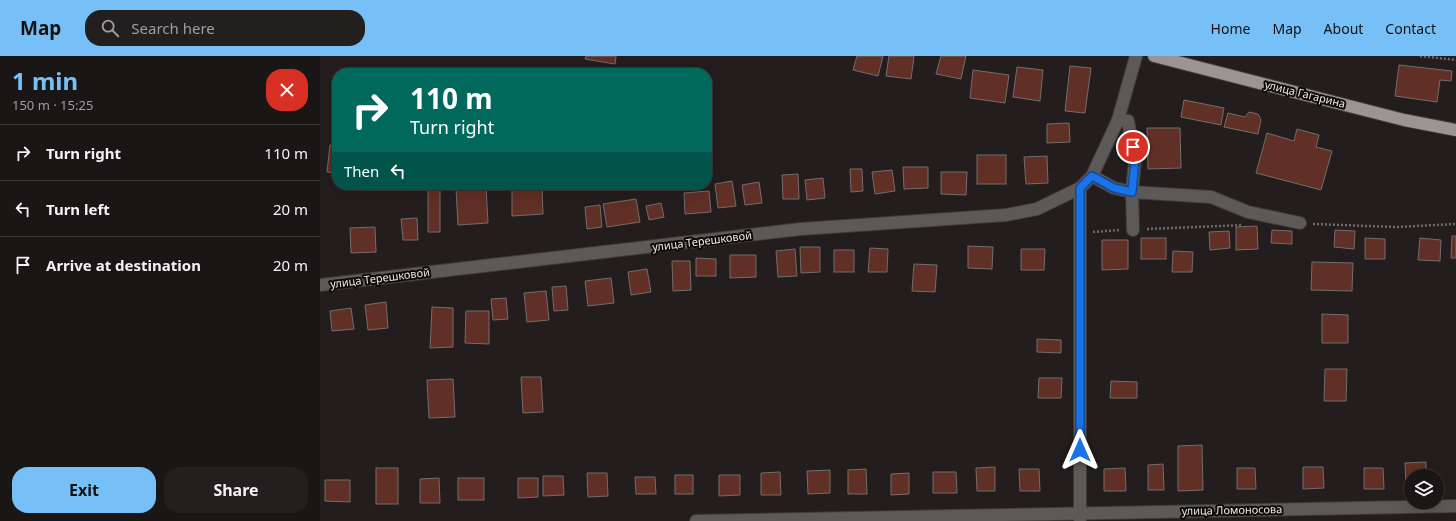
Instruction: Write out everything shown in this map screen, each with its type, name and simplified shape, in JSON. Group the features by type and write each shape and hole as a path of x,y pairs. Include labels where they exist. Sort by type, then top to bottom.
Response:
{"main road":[{"name":"улица Гагарина","path":"1154,56 1404,120 1456,130"}],"street":[{"path":"1136,56 1118,120 1092,176 1114,188 1132,192 1211,197 1248,212 1300,223"},
{"path":"1118,120 1128,121 1135,160 1132,192 1133,230"},
{"name":"улица Терешковой","path":"320,285 801,229 1006,215 1037,209 1080,188 1092,176"},
{"path":"1080,188 1080,517"},
{"name":"улица Ломоносова","path":"696,521 1080,517 1456,506"}],"path":[{"path":"1420,56 1456,60"}],"building":[{"path":"586,56 616,56 615,64 585,59"},
{"path":"857,56 883,56 878,76 853,70"},
{"path":"889,56 914,56 911,79 886,76"},
{"path":"941,56 966,56 961,79 936,74"},
{"path":"1399,65 1452,71 1451,81 1440,80 1437,102 1395,96"},
{"path":"1070,66 1091,68 1085,113 1065,111"},
{"path":"1017,67 1043,70 1040,101 1013,97"},
{"path":"973,70 1009,75 1005,103 970,98"},
{"path":"1184,100 1224,108 1221,125 1181,117"},
{"path":"1249,112 1258,114 1261,120 1258,134 1224,127 1228,113 1245,117"},
{"path":"1069,123 1070,142 1047,143 1047,124"},
{"path":"1147,128 1180,128 1181,168 1148,169"},
{"path":"1297,129 1319,135 1316,147 1332,151 1321,190 1256,173 1267,133 1294,141"},
{"path":"330,145 332,145 332,172 327,172"},
{"path":"977,155 1006,155 1006,184 977,184"},
{"path":"1047,156 1048,183 1026,184 1024,157"},
{"path":"903,167 928,167 928,188 904,189"},
{"path":"850,169 862,169 863,191 851,192"},
{"path":"892,170 895,191 875,194 872,172"},
{"path":"941,172 967,172 966,195 941,194"},
{"path":"798,174 799,199 783,199 782,175"},
{"path":"823,178 825,198 807,200 805,180"},
{"path":"732,181 736,206 718,208 715,184"},
{"path":"759,182 762,203 745,205 742,185"},
{"path":"428,190 440,190 440,232 428,232"},
{"path":"456,190 486,190 488,223 458,225"},
{"path":"512,190 542,190 543,214 512,216"},
{"path":"709,191 711,212 685,214 684,193"},
{"path":"636,199 640,222 607,227 603,204"},
{"path":"661,203 664,217 649,220 646,206"},
{"path":"600,205 602,227 587,229 585,207"},
{"path":"417,218 418,240 403,240 401,219"},
{"path":"1257,226 1258,249 1236,250 1236,227"},
{"path":"375,227 376,252 351,253 350,228"},
{"path":"1272,230 1292,231 1292,244 1271,243"},
{"path":"1335,230 1355,231 1354,249 1334,247"},
{"path":"1229,231 1230,248 1210,250 1209,232"},
{"path":"1452,236 1456,236 1456,258 1451,258"},
{"path":"1141,238 1166,238 1166,259 1141,259"},
{"path":"1365,238 1385,239 1385,259 1365,259"},
{"path":"1420,238 1441,240 1440,261 1418,260"},
{"path":"1102,240 1128,240 1128,269 1102,270"},
{"path":"968,246 993,247 992,269 968,268"},
{"path":"800,247 820,247 820,272 801,273"},
{"path":"870,248 888,249 887,272 868,272"},
{"path":"795,249 797,276 778,277 776,251"},
{"path":"1021,249 1045,249 1044,270 1021,270"},
{"path":"834,250 854,250 854,272 834,272"},
{"path":"1173,251 1193,252 1192,272 1172,272"},
{"path":"730,255 756,255 756,277 730,278"},
{"path":"696,258 716,259 716,276 696,276"},
{"path":"672,261 690,261 691,290 673,291"},
{"path":"1312,262 1353,263 1352,291 1311,290"},
{"path":"914,264 937,265 935,292 912,291"},
{"path":"647,269 651,292 631,295 628,272"},
{"path":"611,278 614,303 588,306 585,281"},
{"path":"566,286 568,310 554,311 552,287"},
{"path":"546,291 549,320 527,322 524,293"},
{"path":"506,298 508,319 493,320 491,299"},
{"path":"386,302 388,328 368,330 365,305"},
{"path":"432,307 453,308 453,347 430,348"},
{"path":"351,308 354,329 332,331 330,311"},
{"path":"466,311 489,311 489,344 465,343"},
{"path":"1322,314 1348,315 1348,343 1322,343"},
{"path":"1037,339 1061,340 1061,353 1037,352"},
{"path":"1325,369 1347,369 1346,401 1324,401"},
{"path":"521,377 541,377 543,412 523,413"},
{"path":"1039,378 1062,378 1061,398 1038,398"},
{"path":"453,379 455,417 429,418 427,380"},
{"path":"1111,381 1137,382 1137,398 1110,398"},
{"path":"1202,445 1203,490 1178,491 1178,446"},
{"path":"1426,462 1426,469 1405,469 1405,463"},
{"path":"1163,464 1164,490 1148,490 1148,465"},
{"path":"995,467 995,491 977,491 976,468"},
{"path":"1303,467 1323,467 1324,488 1303,489"},
{"path":"376,468 398,468 398,504 376,504"},
{"path":"1125,468 1126,491 1104,491 1104,469"},
{"path":"1237,468 1255,468 1256,489 1237,489"},
{"path":"1364,468 1383,468 1384,489 1364,489"},
{"path":"866,469 867,494 848,494 848,470"},
{"path":"1019,469 1039,469 1040,491 1020,491"},
{"path":"830,470 830,493 808,494 807,471"},
{"path":"780,472 781,495 761,495 761,473"},
{"path":"933,472 956,472 957,493 933,493"},
{"path":"587,473 607,473 608,496 588,497"},
{"path":"909,473 909,494 891,495 891,474"},
{"path":"675,475 693,475 693,494 675,494"},
{"path":"719,475 740,475 740,495 719,496"},
{"path":"543,476 563,476 564,495 543,496"},
{"path":"635,477 655,477 656,494 636,494"},
{"path":"439,478 440,503 420,503 420,479"},
{"path":"458,478 484,478 484,500 458,500"},
{"path":"518,478 538,478 538,497 518,498"},
{"path":"325,480 350,480 350,502 325,501"}],"route":[{"path":"1080,450 1080,188 1092,176 1114,188 1132,192 1135,160 1133,147"}]}
